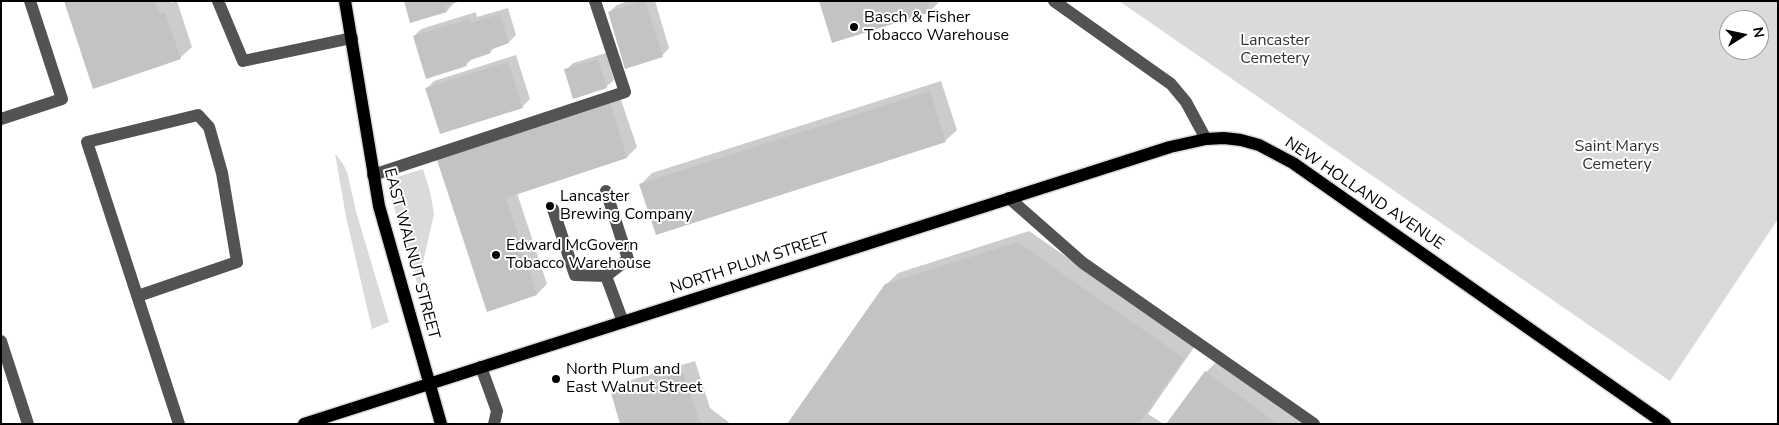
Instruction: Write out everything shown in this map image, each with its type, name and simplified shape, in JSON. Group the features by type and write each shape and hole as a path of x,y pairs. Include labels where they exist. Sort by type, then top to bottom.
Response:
{"main road":[{"name":"EAST WALNUT STREET","path":"345,1 372,175 441,424"},
{"name":"NORTH PLUM STREET","path":"304,424 1170,146 1206,139"},
{"name":"NEW HOLLAND AVENUE","path":"1206,139 1241,140 1276,152 1665,424"}],"street":[{"path":"1,119 62,99 30,1"},
{"path":"218,1 243,61 352,38"},
{"path":"372,175 625,92 595,1"},
{"path":"1054,1 1171,84 1186,102 1206,139"},
{"path":"138,296 236,262 222,173 209,127 198,115 87,142 179,424"},
{"path":"553,209 575,275 606,276 628,259 606,191"},
{"path":"1009,198 1083,263 1314,424"},
{"path":"606,276 623,322"},
{"path":"1,341 28,424"},
{"path":"481,367 497,411 494,424"}],"green space":[{"name":"Saint Marys Cemetery","path":"1119,1 1778,1 1778,219 1670,381"},
{"path":"335,153 347,172 357,215 389,322 372,329 346,217"},
{"path":"423,169 430,191 434,214 422,267 421,281 424,306 388,187 394,178"}],"building":[{"path":"64,1 155,1 159,14 165,12 181,59 93,89"},
{"path":"404,1 458,2 445,6 447,12 410,23"},
{"path":"645,1 663,57 625,69 608,12"},
{"name":"Basch & Fisher Tobacco Warehouse","path":"819,1 927,1 931,12 832,43"},
{"path":"500,14 509,43 490,50 491,53 465,62 467,66 426,79 413,36 469,19 470,23"},
{"path":"598,59 607,88 573,99 564,69"},
{"path":"508,62 523,108 440,134 425,88"},
{"path":"930,91 946,142 656,235 639,184"},
{"path":"610,103 627,158 506,198 537,295 487,312 437,160"},
{"path":"1017,242 1184,358 1139,424 787,424 885,284"},
{"path":"1205,371 1278,424 1166,424"},
{"path":"683,372 699,420 704,424 620,424 611,393"}],"place":[{"name":"Basch & Fisher Tobacco Warehouse","path":"854,27"},
{"name":"Lancaster Brewing Company","path":"550,206"},
{"name":"Edward McGovern Tobacco Warehouse","path":"496,255"},
{"name":"North Plum and East Walnut Street","path":"556,379"}],"park label":[{"name":"Lancaster Cemetery","path":"1275,50"}]}
